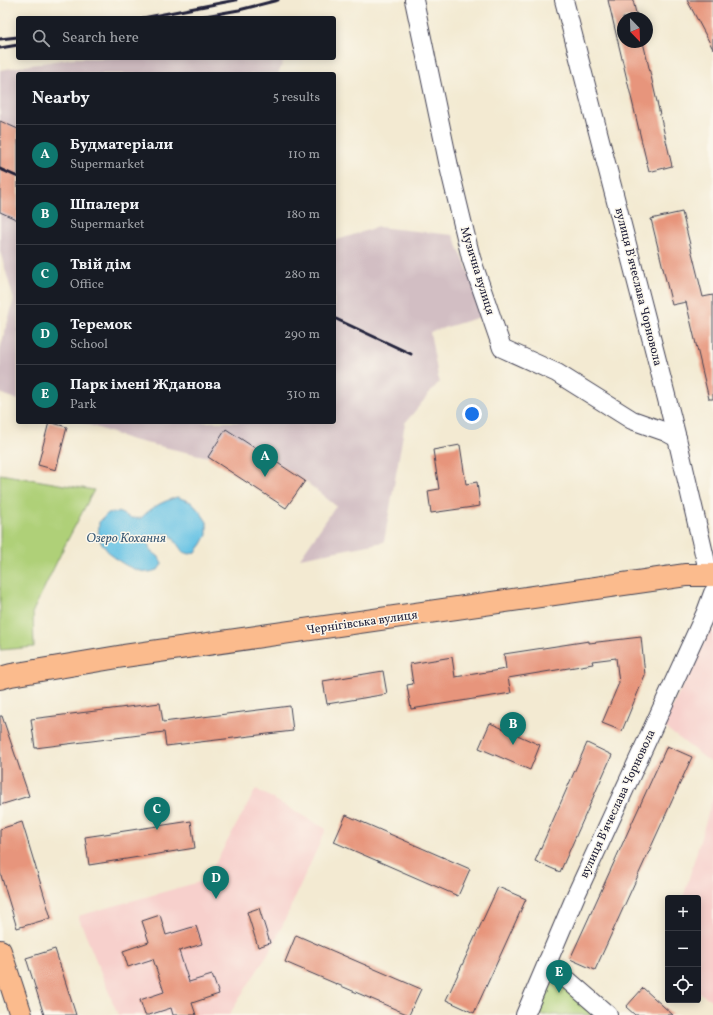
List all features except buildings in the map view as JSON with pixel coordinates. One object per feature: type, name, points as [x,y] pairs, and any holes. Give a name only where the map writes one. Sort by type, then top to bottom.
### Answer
[{"type":"main road","name":"Чернігівська вулиця","points":[[4,676],[124,656],[306,631],[686,575],[712,581]]},
{"type":"main road","points":[[0,951],[21,1015]]},
{"type":"main road","points":[[0,999],[6,1015]]},
{"type":"street","name":"Музична вулиця","points":[[414,0],[450,171],[471,258],[502,348],[557,373],[632,420],[666,432],[677,438]]},
{"type":"street","name":"вулиця В'ячеслава Чорновола","points":[[525,1015],[580,888],[706,612],[712,581],[677,438],[564,0]]},
{"type":"street","points":[[548,962],[608,1015]]},
{"type":"shaded area","points":[[61,60],[284,60],[279,72],[16,72],[16,399],[0,393],[0,349],[14,300],[0,251],[0,70]]},
{"type":"shaded area","points":[[378,227],[453,235],[487,315],[430,332],[439,382],[405,423],[384,542],[300,558],[336,506],[305,481],[226,429],[208,457],[132,440],[87,424],[336,424],[336,240]]},
{"type":"shaded area","points":[[713,625],[713,764],[663,726]]},
{"type":"shaded area","points":[[256,789],[326,829],[274,944],[229,1015],[118,1015],[78,916],[199,882],[210,873]]},
{"type":"shaded area","points":[[713,797],[713,1001],[701,994],[701,895],[684,895]]},
{"type":"green space","points":[[0,474],[94,490],[33,611],[34,647],[0,650]]},
{"type":"green space","points":[[547,962],[608,1015],[524,1015]]},
{"type":"water","name":"Озеро Кохання","points":[[177,497],[191,502],[207,522],[207,535],[196,552],[190,554],[183,552],[170,534],[158,534],[148,543],[150,550],[159,557],[162,564],[158,570],[149,572],[127,566],[113,556],[102,544],[99,537],[99,522],[107,514],[118,512],[131,518],[141,518],[158,505]]},
{"type":"railway","points":[[153,16],[236,0]]},
{"type":"railway","points":[[205,16],[239,10],[278,0]]},
{"type":"railway","points":[[0,39],[16,37]]},
{"type":"railway","points":[[0,48],[16,45]]},
{"type":"railway","points":[[0,169],[16,176]]},
{"type":"railway","points":[[336,319],[411,354]]},
{"type":"place","name":"Будматеріали","points":[[265,477]]},
{"type":"place","name":"Шпалери","points":[[513,745]]},
{"type":"place","name":"Твій дім","points":[[157,830]]},
{"type":"place","name":"Теремок","points":[[216,899]]},
{"type":"place","name":"Парк імені Жданова","points":[[559,993]]}]
